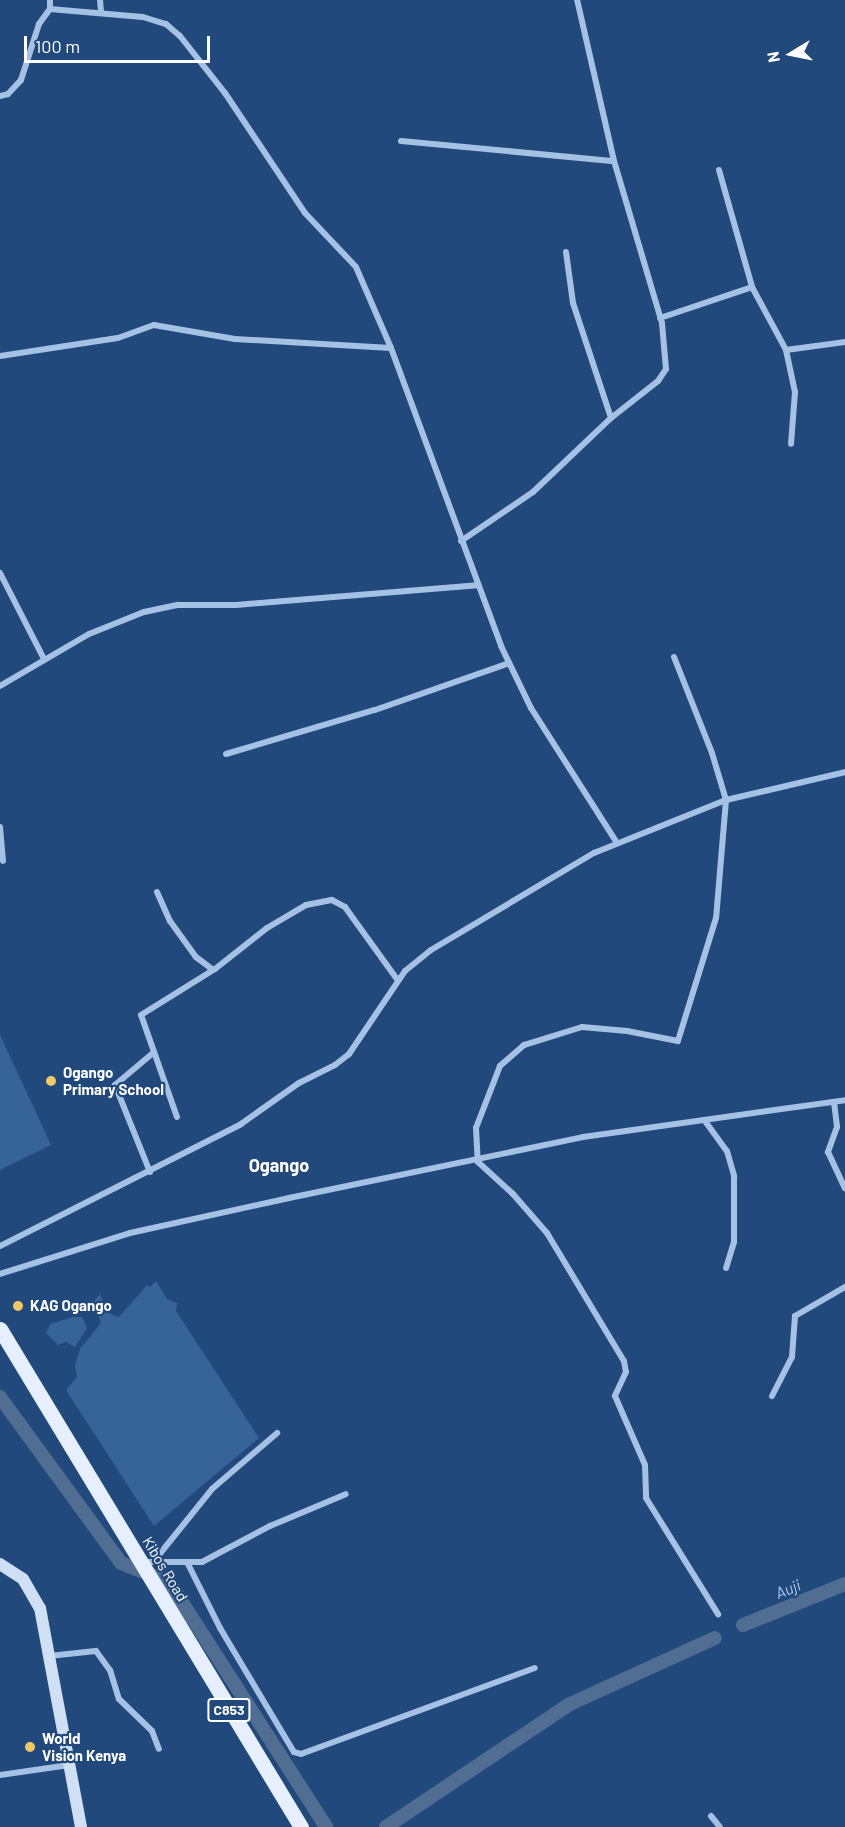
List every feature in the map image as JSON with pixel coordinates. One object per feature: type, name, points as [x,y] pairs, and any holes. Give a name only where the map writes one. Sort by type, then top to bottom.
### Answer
[{"type":"main road","name":"Kibos Road","points":[[0,1329],[145,1562],[159,1593],[301,1827]]},
{"type":"street","points":[[0,96],[15,88],[21,80],[39,24],[50,9],[50,0]]},
{"type":"street","points":[[100,0],[101,11]]},
{"type":"street","points":[[461,541],[533,492],[611,418],[664,376],[667,356],[660,318],[614,161],[577,0]]},
{"type":"street","points":[[50,9],[101,11],[166,24],[180,36],[225,93],[305,213],[356,267],[391,348],[477,585],[509,663],[567,768],[618,843]]},
{"type":"street","points":[[401,141],[614,161]]},
{"type":"street","points":[[719,170],[752,287],[786,350],[795,392],[791,444]]},
{"type":"street","points":[[566,252],[573,303],[611,418]]},
{"type":"street","points":[[660,318],[752,287]]},
{"type":"street","points":[[0,356],[118,338],[154,325],[235,339],[391,348]]},
{"type":"street","points":[[786,350],[845,342]]},
{"type":"street","points":[[0,573],[44,659]]},
{"type":"street","points":[[0,686],[89,634],[144,612],[178,605],[236,605],[477,585]]},
{"type":"street","points":[[674,657],[712,753],[726,800],[716,918],[678,1041],[627,1030],[582,1027],[524,1045],[500,1066],[476,1128],[478,1162],[547,1233],[624,1360],[626,1372],[615,1396],[645,1465],[646,1498],[718,1614]]},
{"type":"street","points":[[226,754],[375,710],[509,663]]},
{"type":"street","points":[[0,1246],[241,1124],[299,1083],[335,1065],[348,1054],[397,980],[431,950],[618,843],[726,800],[845,772]]},
{"type":"street","points":[[0,827],[3,861]]},
{"type":"street","points":[[157,892],[170,921],[196,957],[213,970]]},
{"type":"street","points":[[177,1117],[160,1063],[153,1053],[141,1015],[213,970],[296,911],[319,900],[332,900],[345,907],[397,980]]},
{"type":"street","points":[[150,1172],[115,1085],[153,1053]]},
{"type":"street","points":[[0,1274],[130,1233],[478,1162],[583,1137],[705,1122],[845,1100]]},
{"type":"street","points":[[834,1102],[837,1127],[828,1152],[845,1188]]},
{"type":"street","points":[[705,1122],[727,1151],[735,1176],[734,1242],[726,1268]]},
{"type":"street","points":[[772,1396],[792,1357],[795,1316],[845,1287]]},
{"type":"street","points":[[145,1562],[212,1489],[277,1433]]},
{"type":"street","points":[[145,1562],[188,1564],[202,1562],[270,1526],[346,1494]]},
{"type":"street","points":[[0,1564],[23,1579],[40,1608],[81,1827]]},
{"type":"street","points":[[188,1564],[220,1628],[294,1752],[301,1754],[535,1668]]},
{"type":"street","points":[[49,1656],[96,1651],[110,1670],[119,1699],[152,1731],[159,1749]]},
{"type":"street","points":[[0,1775],[69,1764]]},
{"type":"street","points":[[711,1816],[720,1827]]},
{"type":"shaded area","points":[[0,1035],[51,1145],[0,1170]]},
{"type":"shaded area","points":[[156,1281],[167,1299],[177,1303],[176,1311],[259,1438],[154,1526],[66,1390],[77,1377],[75,1365],[80,1349],[101,1323],[96,1309],[90,1306],[100,1294],[108,1313],[119,1317],[147,1285],[150,1287]]},
{"type":"shaded area","points":[[73,1317],[82,1317],[87,1328],[75,1347],[66,1342],[58,1345],[46,1333],[50,1324]]},
{"type":"waterway","points":[[0,1397],[121,1563],[169,1582],[326,1827]]},
{"type":"waterway","name":"Auji","points":[[743,1625],[845,1584]]},
{"type":"waterway","points":[[386,1827],[570,1704],[715,1638]]},
{"type":"place","name":"Ogango Primary School","points":[[51,1081]]},
{"type":"place","name":"KAG Ogango","points":[[18,1306]]},
{"type":"place","name":"World Vision Kenya","points":[[30,1747]]},
{"type":"district","name":"Ogango","points":[[279,1165]]}]
